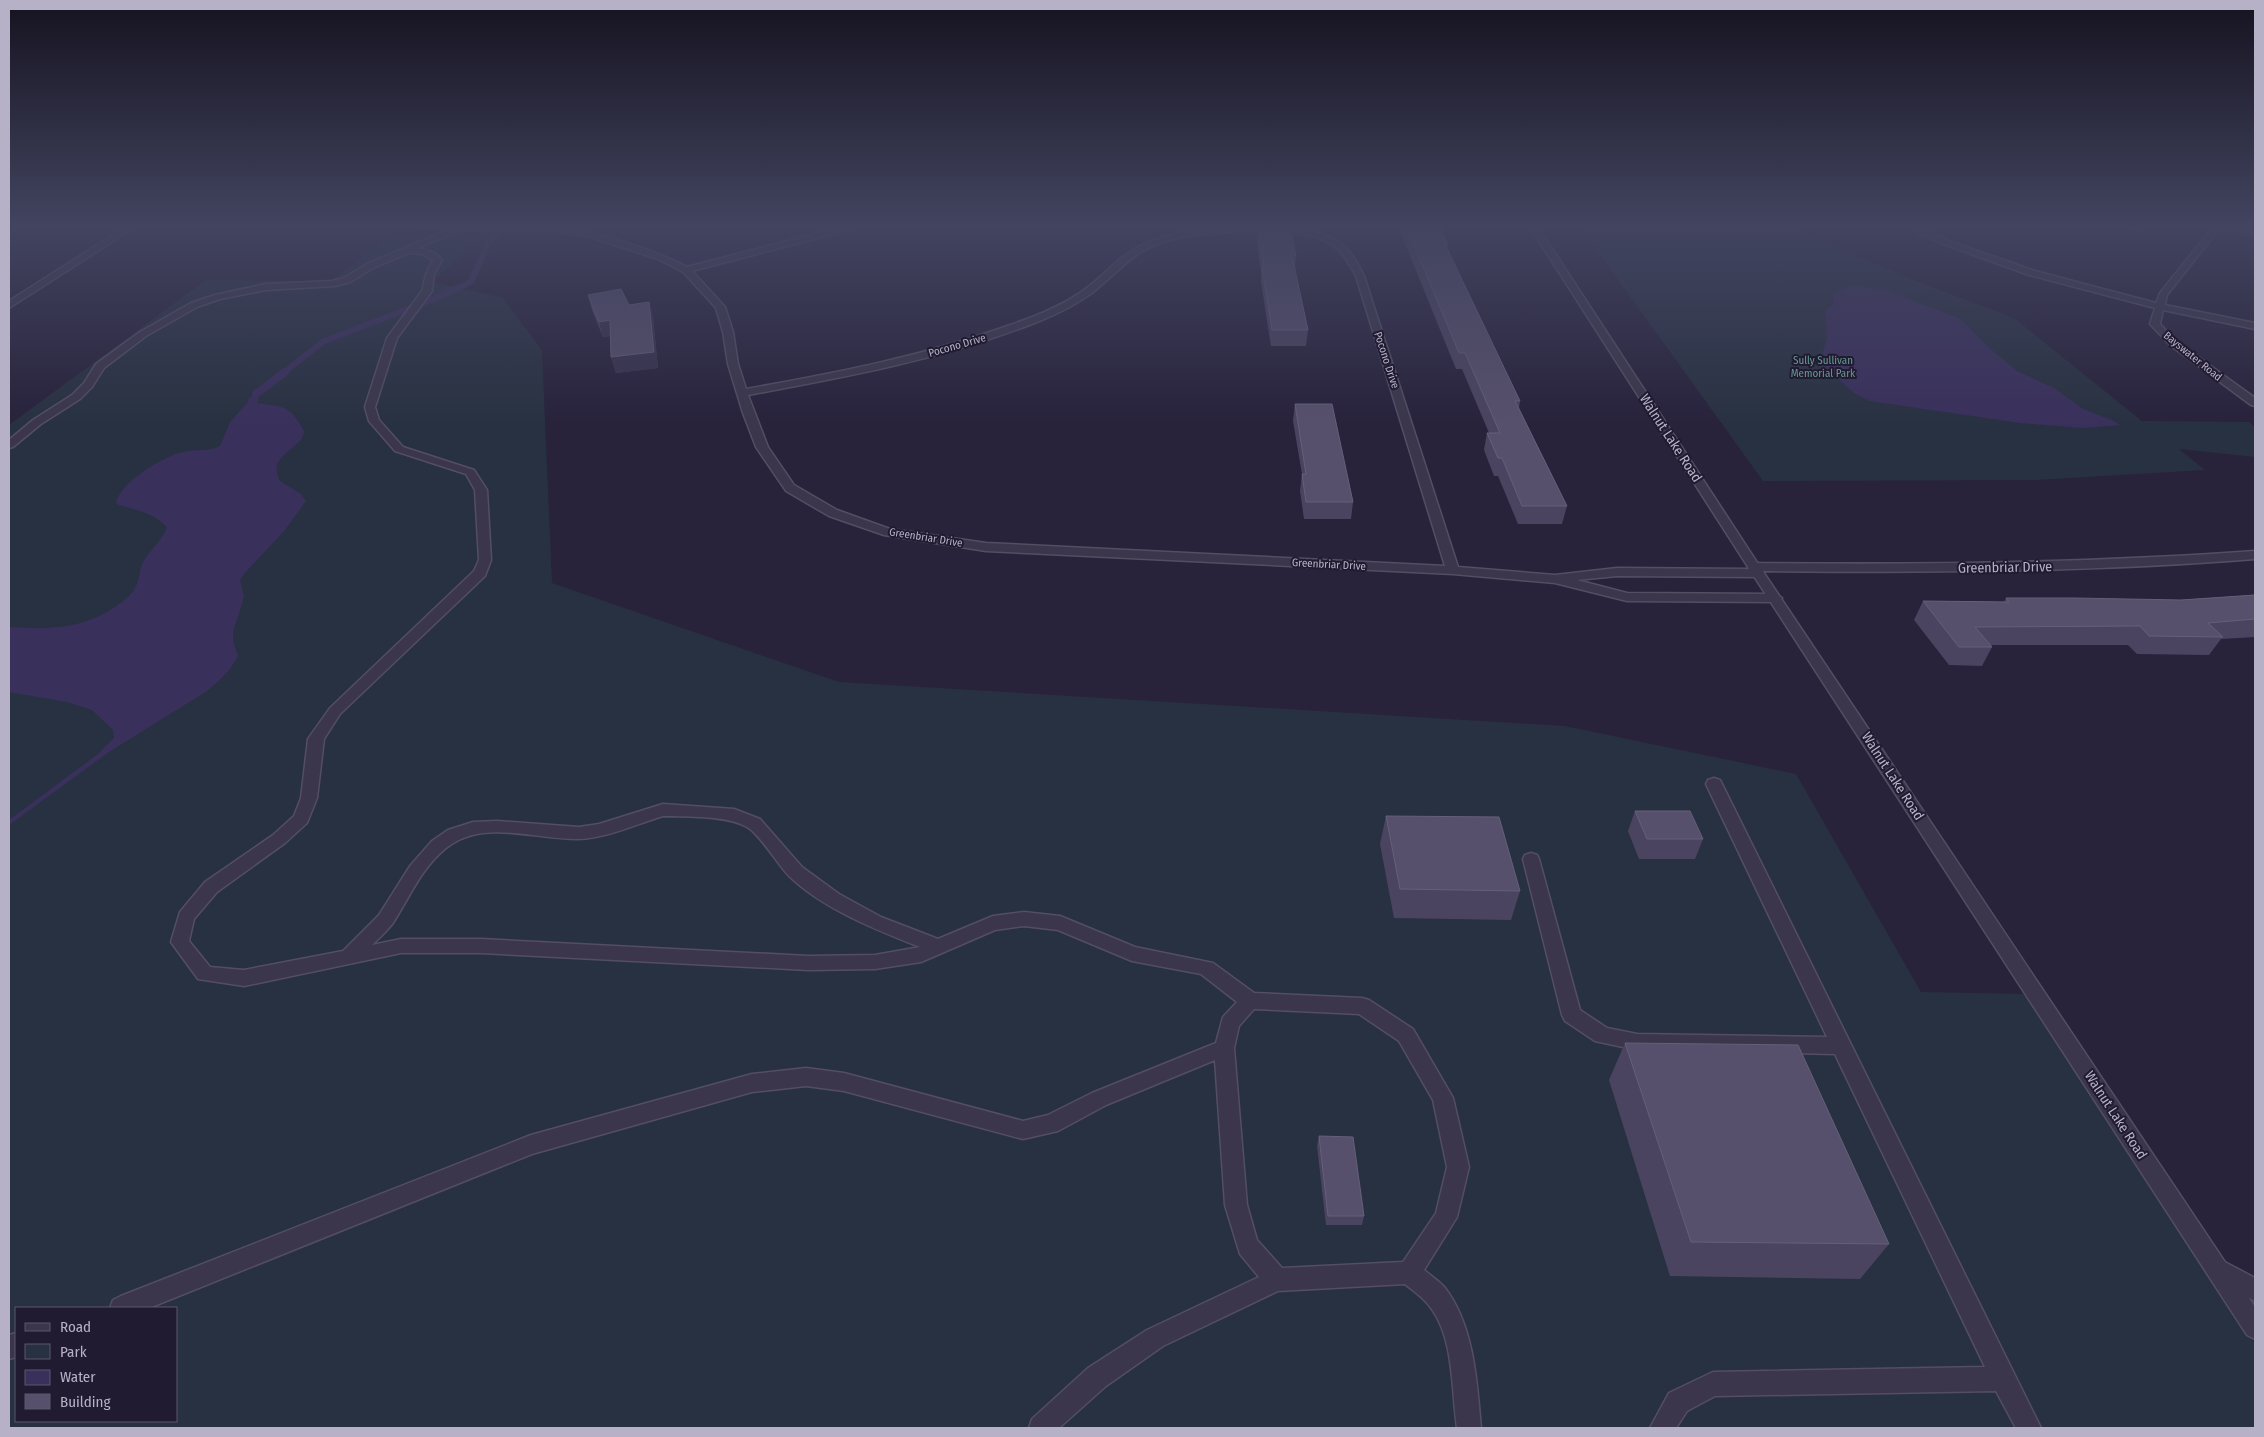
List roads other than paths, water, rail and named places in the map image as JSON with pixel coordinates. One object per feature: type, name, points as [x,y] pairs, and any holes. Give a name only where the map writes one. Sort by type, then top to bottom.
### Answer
[{"type":"street","points":[[9,305],[31,291]]},
{"type":"street","points":[[9,446],[37,422],[76,397],[88,385],[100,366],[143,334],[194,305],[218,297],[247,291]]},
{"type":"street","points":[[426,291],[392,338],[370,407],[374,421],[399,449],[470,472],[481,490],[485,560],[480,573],[335,711],[316,739],[309,798],[301,819],[279,839],[211,887],[186,917],[180,942],[204,974],[244,978],[400,946],[472,946],[808,963],[875,962],[921,955],[993,923],[1024,919],[1060,923],[1132,954],[1206,968],[1250,1001],[1362,1006],[1406,1035],[1443,1098],[1458,1167],[1446,1217],[1409,1273]]},
{"type":"street","name":"Greenbriar Drive","points":[[705,291],[720,307],[742,394],[762,447],[790,488],[833,513],[888,532],[986,547],[1453,570],[1555,579],[1627,597],[1775,598]]},
{"type":"street","name":"Pocono Drive","points":[[742,394],[910,358],[981,339],[1041,317],[1088,291]]},
{"type":"street","name":"Pocono Drive","points":[[1365,291],[1453,570]]},
{"type":"street","name":"Walnut Lake Road","points":[[1575,291],[1756,570],[2255,1327]]},
{"type":"street","points":[[2092,291],[2160,308],[2255,326]]},
{"type":"street","name":"Bayswater Road","points":[[2166,291],[2155,324],[2173,343],[2255,403]]},
{"type":"street","name":"Greenbriar Drive","points":[[1555,579],[1617,572],[2035,567],[2134,564],[2255,555]]},
{"type":"street","points":[[1714,784],[2003,1380],[2029,1428]]},
{"type":"street","points":[[347,958],[385,920],[416,871],[438,845],[454,834],[473,828],[497,827],[579,834],[600,830],[663,810],[734,815],[754,823],[796,872],[833,899],[875,922],[938,946]]},
{"type":"street","points":[[1532,859],[1572,1015],[1602,1035],[1638,1042],[1841,1046]]},
{"type":"street","points":[[1250,1001],[1230,1023],[1224,1048],[1236,1205],[1248,1246],[1277,1280]]},
{"type":"street","points":[[124,1307],[531,1145],[752,1083],[806,1077],[844,1082],[1023,1130],[1051,1124],[1099,1099],[1224,1048]]},
{"type":"street","points":[[2218,1269],[2255,1290]]},
{"type":"street","points":[[1041,1428],[1097,1377],[1155,1338],[1277,1280],[1409,1273],[1435,1294],[1450,1319],[1458,1350],[1469,1428]]},
{"type":"street","points":[[1662,1428],[1678,1402],[1713,1384],[2003,1380]]},
{"type":"water","points":[[1838,291],[1885,291],[1961,319],[1986,345],[2017,371],[2054,388],[2083,409],[2120,425],[2082,428],[2020,423],[1870,401],[1855,394],[1820,362],[1827,338],[1825,311],[1834,304],[1832,293]]},
{"type":"water","points":[[256,394],[259,397],[257,403],[285,409],[294,416],[304,431],[298,443],[277,464],[277,472],[280,481],[301,494],[306,501],[285,530],[240,580],[244,597],[233,632],[233,641],[238,656],[232,666],[207,691],[109,752],[9,825],[9,820],[98,754],[114,738],[113,730],[92,710],[67,702],[9,692],[9,627],[53,628],[80,623],[94,619],[107,612],[128,597],[137,585],[143,562],[162,537],[167,527],[151,515],[116,503],[119,495],[134,479],[164,459],[182,452],[211,449],[220,446],[230,422],[248,402],[248,399]]},
{"type":"waterway","points":[[283,373],[324,341],[451,291]]},
{"type":"waterway","points":[[256,394],[285,372]]},
{"type":"park label","name":"Sully Sullivan Memorial Park","points":[[1823,366]]}]
